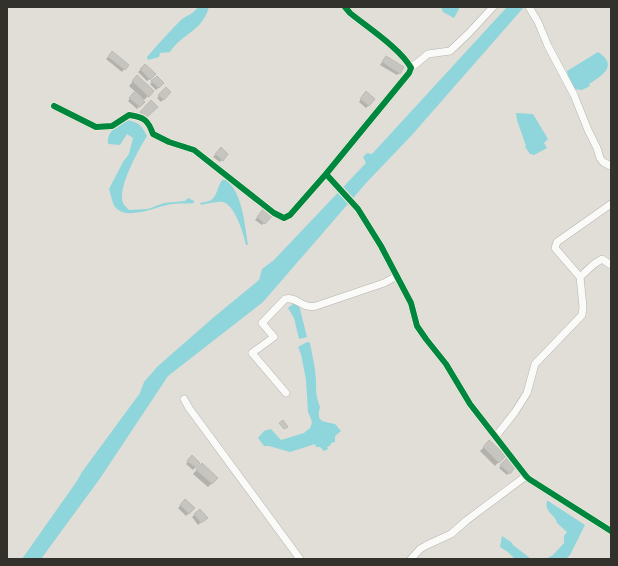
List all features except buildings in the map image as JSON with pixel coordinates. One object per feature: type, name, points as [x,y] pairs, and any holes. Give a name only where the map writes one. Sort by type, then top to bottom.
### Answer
[{"type":"street","points":[[345,7],[350,13],[389,44],[408,62],[411,68]]},
{"type":"street","points":[[54,106],[96,126],[112,126],[129,114],[144,119],[150,124],[153,134],[169,142],[194,150],[274,213],[284,218],[290,215],[326,174],[409,73],[411,68],[428,54],[450,51],[493,7]]},
{"type":"street","points":[[529,8],[538,22],[548,46],[574,95],[600,158],[603,162],[611,166]]},
{"type":"street","points":[[326,174],[358,209],[382,246],[411,303],[417,326],[446,364],[470,404],[526,476],[611,531]]},
{"type":"street","points":[[496,436],[516,412],[526,393],[535,364],[582,315],[583,307],[580,277],[555,248],[557,242],[611,204]]},
{"type":"street","points":[[580,277],[602,259],[611,265]]},
{"type":"street","points":[[286,393],[252,353],[274,337],[262,323],[285,299],[293,299],[310,307],[316,306],[384,283],[397,276]]},
{"type":"street","points":[[184,399],[189,408],[300,559]]},
{"type":"street","points":[[411,559],[426,545],[451,534],[467,520],[526,476]]},
{"type":"water","points":[[198,7],[209,7],[202,22],[170,52],[160,53],[159,57],[148,60],[147,57],[181,20]]},
{"type":"water","points":[[441,7],[460,7],[454,18],[443,12]]},
{"type":"water","points":[[507,7],[524,7],[411,136],[367,182],[263,302],[168,376],[101,477],[41,559],[22,559],[82,472],[140,393],[144,382],[158,366],[259,280],[262,269],[274,260],[366,163],[363,157],[367,153],[372,154]]},
{"type":"water","points":[[598,52],[607,61],[607,70],[600,77],[589,84],[590,86],[582,90],[574,89],[567,71]]},
{"type":"water","points":[[516,113],[533,114],[548,139],[544,143],[547,148],[534,155],[530,154],[525,147],[526,146]]},
{"type":"water","points":[[127,120],[140,125],[147,136],[134,159],[123,188],[122,196],[125,206],[129,210],[148,209],[164,203],[185,201],[188,198],[194,201],[194,203],[166,205],[136,213],[122,212],[115,207],[109,189],[123,162],[129,154],[133,138],[127,134],[120,145],[108,144],[108,139],[113,129]]},
{"type":"water","points":[[222,180],[226,180],[236,192],[242,210],[248,245],[246,245],[235,214],[227,204],[221,202],[201,205],[200,203],[206,202],[215,196]]},
{"type":"water","points":[[293,304],[298,305],[300,309],[307,337],[299,339],[294,318],[288,308]]},
{"type":"water","points":[[307,342],[310,343],[315,367],[316,394],[320,407],[319,416],[323,421],[335,424],[341,431],[335,436],[335,442],[331,443],[331,445],[327,447],[328,449],[324,451],[320,447],[316,447],[315,444],[290,452],[264,446],[258,438],[264,431],[271,429],[281,440],[304,433],[310,428],[312,423],[308,412],[306,380],[301,354],[298,347]]},
{"type":"water","points":[[547,501],[585,525],[570,555],[566,559],[546,559],[553,555],[564,543],[564,536],[567,532],[557,523],[548,510],[546,505]]},
{"type":"water","points":[[502,536],[531,559],[515,559],[500,547]]},
{"type":"cycle path","points":[[345,7],[350,13],[400,53],[411,68],[409,73],[326,174],[358,209],[381,246],[411,303],[417,326],[446,364],[470,404],[526,476],[611,531]]},
{"type":"cycle path","points":[[54,106],[96,127],[112,126],[129,115],[142,118],[147,122],[153,134],[169,142],[194,150],[274,213],[284,218],[290,215],[326,174]]}]
